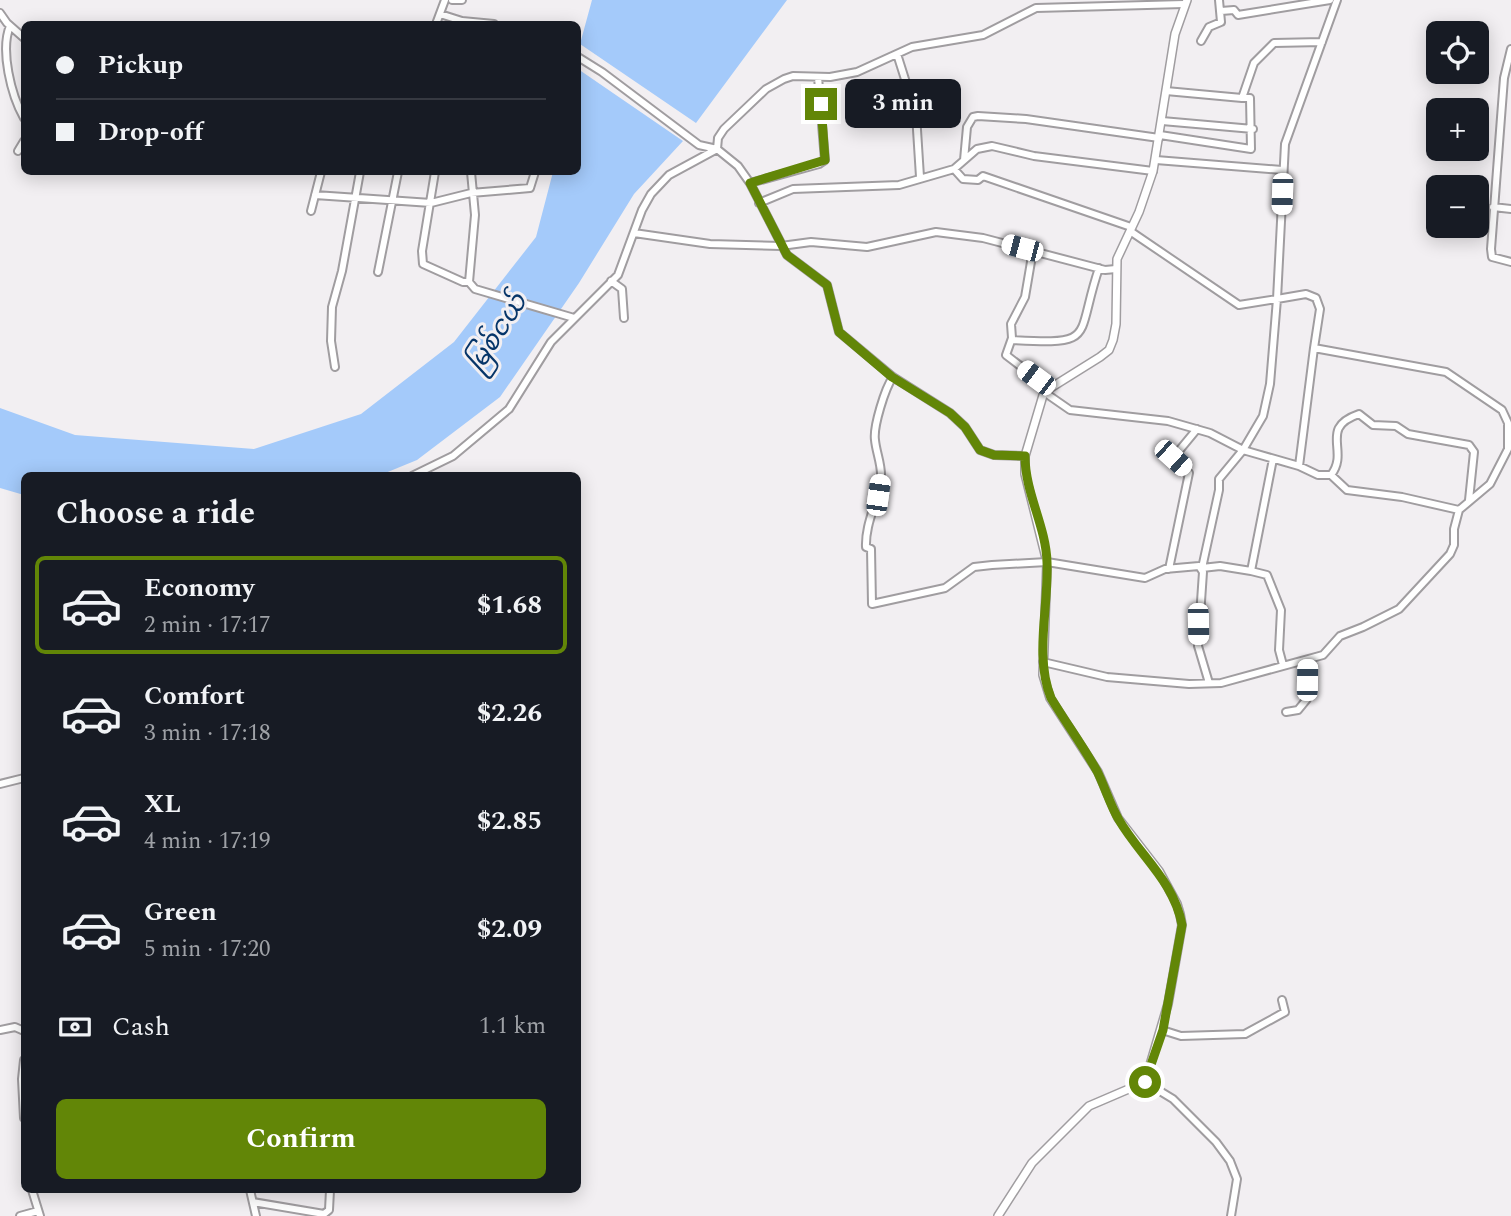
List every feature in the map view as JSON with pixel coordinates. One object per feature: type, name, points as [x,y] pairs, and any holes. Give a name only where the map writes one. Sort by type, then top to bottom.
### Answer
[{"type":"street","points":[[437,21],[445,0]]},
{"type":"street","points":[[452,0],[462,0]]},
{"type":"street","points":[[717,149],[718,138],[724,129],[766,89],[793,76],[818,77],[857,72],[924,44],[983,35],[1035,8],[1042,0]]},
{"type":"street","points":[[1201,41],[1209,27],[1220,22],[1222,11],[1219,0]]},
{"type":"street","points":[[1222,11],[1234,10],[1238,15],[1330,0]]},
{"type":"street","points":[[1209,683],[1198,646],[1202,568],[1219,479],[1243,450],[1263,416],[1270,384],[1277,299],[1282,170],[1287,138],[1337,0]]},
{"type":"street","points":[[998,1216],[1032,1163],[1088,1106],[1145,1082],[1163,1030],[1182,925],[1177,904],[1158,871],[1118,818],[1097,772],[1051,698],[1043,675],[1047,562],[1025,474],[1025,456],[1044,392],[1108,350],[1116,324],[1117,259],[1131,230],[1156,160],[1175,34],[1186,2],[1035,8]]},
{"type":"street","points":[[0,13],[21,35]]},
{"type":"street","points":[[440,14],[456,21]]},
{"type":"street","points":[[10,26],[4,32],[0,51],[8,91],[21,113]]},
{"type":"street","points":[[1242,98],[1254,63],[1274,43],[1322,42]]},
{"type":"street","points":[[1511,49],[1504,78],[1491,255],[1511,262]]},
{"type":"street","points":[[897,54],[917,121],[920,177]]},
{"type":"street","points":[[581,59],[634,95],[699,145],[717,149],[727,156],[750,183],[787,255],[827,285],[839,332],[892,377],[950,413],[965,427],[980,450],[994,455],[1025,456]]},
{"type":"street","points":[[750,183],[825,160],[818,77]]},
{"type":"street","points":[[964,160],[967,127],[973,117],[978,116],[1027,119],[1251,149],[1253,130],[1250,98],[1166,91]]},
{"type":"street","points":[[1162,121],[1253,130]]},
{"type":"street","points":[[18,151],[21,146]]},
{"type":"street","points":[[759,203],[793,189],[899,185],[954,169],[977,149],[1001,146],[1034,156],[1153,171]]},
{"type":"street","points":[[420,472],[453,456],[509,409],[551,342],[611,281],[624,264],[642,210],[658,186],[669,175],[717,149]]},
{"type":"street","points":[[1156,160],[1282,170]]},
{"type":"street","points":[[954,169],[963,179],[978,180],[984,176],[1131,230],[1239,305],[1306,294],[1317,298],[1320,309],[1299,466]]},
{"type":"street","points":[[311,211],[320,175]]},
{"type":"street","points":[[335,367],[331,341],[332,307],[342,271],[359,175]]},
{"type":"street","points":[[378,272],[398,175]]},
{"type":"street","points":[[435,175],[422,251],[424,264],[463,282],[469,282]]},
{"type":"street","points":[[471,175],[475,215],[469,282],[475,289],[574,318]]},
{"type":"street","points":[[315,195],[432,203],[471,193],[530,188],[535,175]]},
{"type":"street","points":[[1493,207],[1511,209]]},
{"type":"street","points":[[634,233],[710,244],[781,246],[811,242],[867,247],[936,232],[983,238],[1110,271],[1116,269]]},
{"type":"street","points":[[1033,250],[1025,297],[1011,324],[1012,340],[1006,355],[1036,378],[1044,392],[1077,412],[1157,419],[1210,433],[1243,450],[1299,466],[1318,475],[1331,475],[1347,490],[1402,497],[1459,510]]},
{"type":"street","points":[[1012,340],[1066,342],[1080,334],[1099,268]]},
{"type":"street","points":[[611,281],[622,289],[624,318]]},
{"type":"street","points":[[1043,662],[1107,677],[1221,683],[1307,661],[1323,655],[1340,636],[1390,614],[1412,596],[1450,554],[1459,510],[1490,484],[1502,464],[1510,438],[1503,410],[1446,372],[1314,348]]},
{"type":"street","points":[[892,377],[876,421],[874,437],[881,474],[878,495],[865,533],[866,547],[871,549],[872,604],[944,588],[974,567],[1047,562],[1145,578],[1168,569],[1220,566],[1268,575],[1281,610],[1279,650],[1283,665]]},
{"type":"street","points":[[1331,475],[1338,467],[1339,458],[1334,438],[1337,430],[1359,414],[1373,425],[1396,426],[1408,434],[1469,444],[1474,452],[1469,500]]},
{"type":"street","points":[[1168,569],[1189,473],[1173,458],[1197,429]]},
{"type":"street","points":[[1251,571],[1273,459]]},
{"type":"street","points":[[1286,712],[1298,710],[1307,699],[1307,661]]},
{"type":"street","points":[[0,784],[21,779]]},
{"type":"street","points":[[1163,1030],[1181,1035],[1245,1034],[1285,1012],[1282,1000]]},
{"type":"street","points":[[0,1030],[15,1027],[21,1030]]},
{"type":"street","points":[[1145,1082],[1173,1098],[1216,1142],[1230,1161],[1237,1179],[1231,1216]]},
{"type":"street","points":[[20,1216],[39,1213],[33,1193]]},
{"type":"street","points":[[251,1193],[256,1216]]},
{"type":"street","points":[[253,1202],[324,1214],[329,1210],[330,1193]]},
{"type":"water","points":[[592,0],[787,0],[696,123],[581,45]]},
{"type":"water","name":"မြစ်ငယ်","points":[[581,71],[683,141],[634,194],[579,283],[500,397],[417,460],[388,472],[21,472],[21,494],[0,488],[0,408],[75,435],[254,449],[361,414],[454,342],[536,237],[552,175],[581,175]]},
{"type":"route","points":[[821,104],[825,160],[750,183],[787,255],[820,277],[827,285],[839,332],[892,377],[950,413],[965,427],[980,450],[994,455],[1025,456],[1025,474],[1047,562],[1043,662],[1046,685],[1066,724],[1097,772],[1118,818],[1158,871],[1180,914],[1182,925],[1163,1030],[1145,1082]]}]
